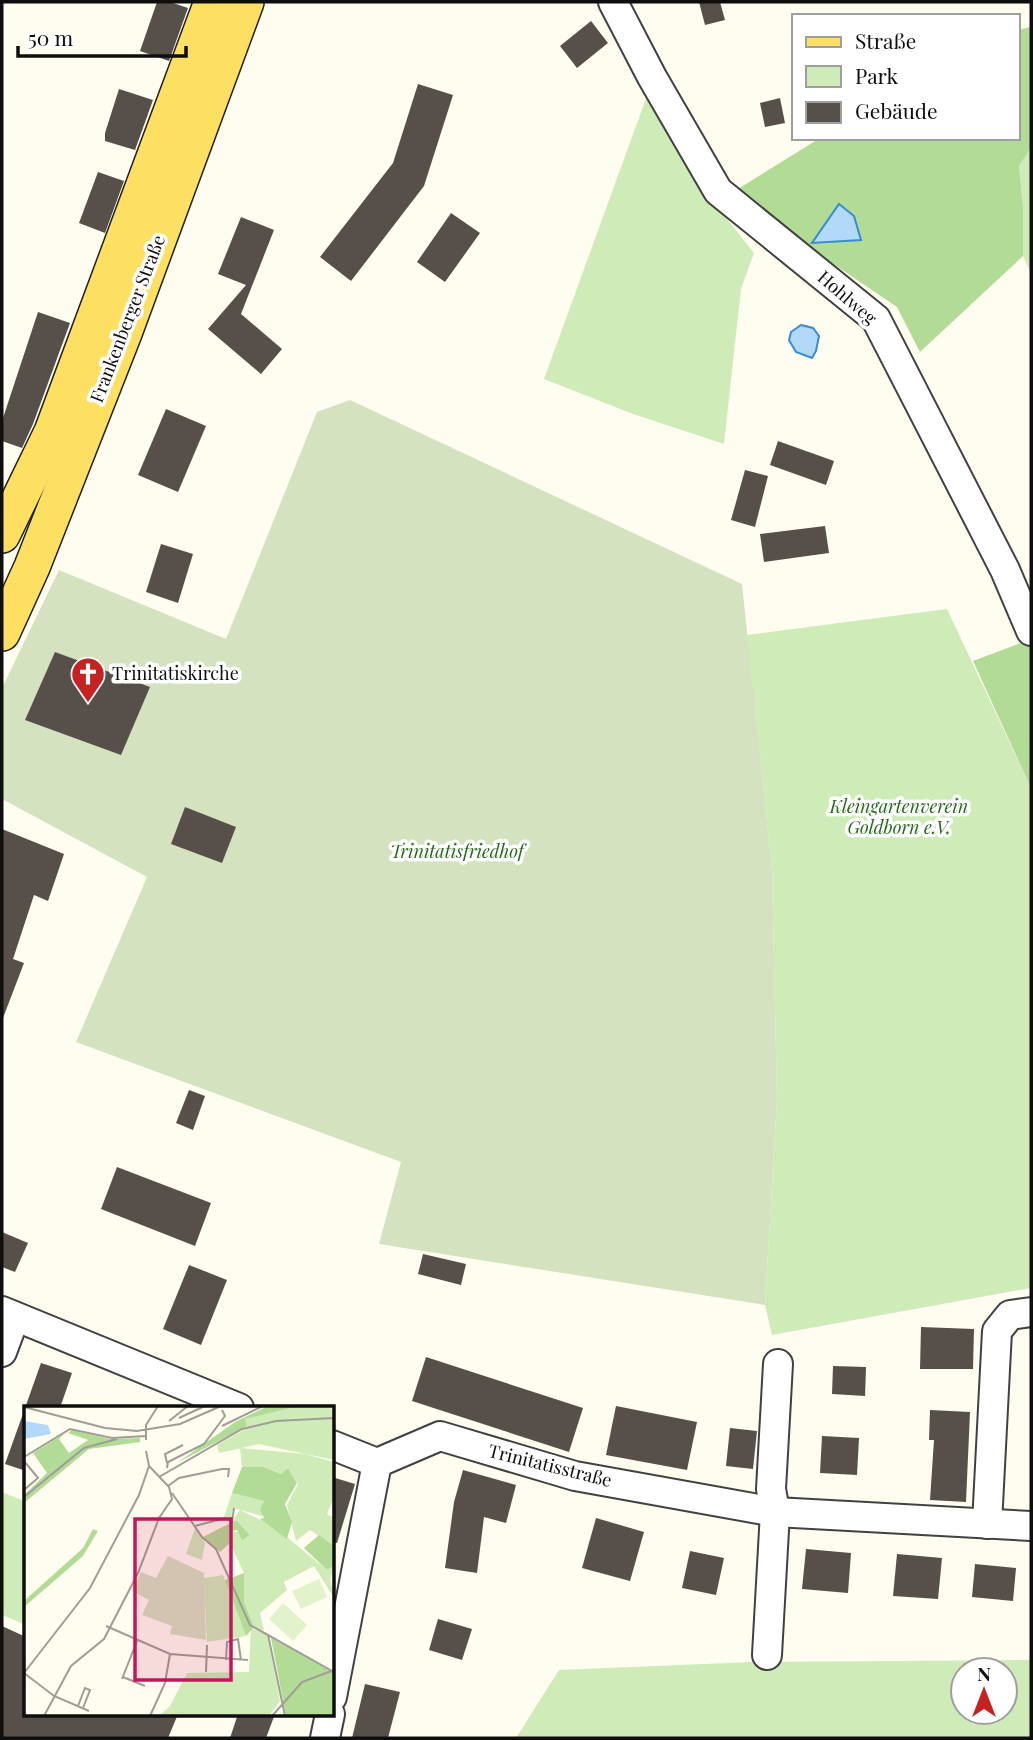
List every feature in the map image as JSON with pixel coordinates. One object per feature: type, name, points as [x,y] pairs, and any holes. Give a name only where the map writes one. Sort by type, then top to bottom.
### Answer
[{"type":"main road","name":"Frankenberger Straße","points":[[2,535],[52,432],[212,2]]},
{"type":"main road","name":"Frankenberger Straße","points":[[2,633],[32,567],[124,333],[246,2]]},
{"type":"street","name":"Hohlweg","points":[[613,2],[652,77],[718,191],[876,319],[1005,570],[1031,631]]},
{"type":"street","points":[[987,1524],[998,1331],[1010,1315],[1031,1312]]},
{"type":"street","points":[[2,1352],[8,1314],[234,1406]]},
{"type":"street","points":[[766,1655],[775,1512],[771,1489],[778,1364]]},
{"type":"street","name":"Trinitatisstraße","points":[[377,1463],[440,1436],[575,1476],[775,1512],[1031,1526]]},
{"type":"street","points":[[334,1446],[377,1463],[334,1687]]},
{"type":"street","points":[[325,1738],[330,1716]]},
{"type":"green space","points":[[1031,27],[1031,148],[1019,166],[1023,206],[1023,256],[920,352],[897,307],[730,194],[817,140],[1019,140],[1019,30]]},
{"type":"green space","points":[[648,93],[696,180],[754,253],[741,289],[724,444],[633,414],[544,379]]},
{"type":"green space","points":[[1031,148],[1031,273],[1023,256],[1023,206],[1019,166]]},
{"type":"green space","name":"Trinitatisfriedhof","points":[[350,400],[742,584],[772,869],[777,1099],[765,1305],[379,1244],[401,1162],[76,1042],[147,877],[2,799],[2,688],[59,570],[226,639],[317,412]]},
{"type":"green space","name":"Kleingartenverein Goldborn e.V.","points":[[947,609],[1031,788],[1031,1288],[772,1335],[765,1305],[777,1099],[772,869],[747,635]]},
{"type":"green space","points":[[1031,639],[1031,788],[973,661]]},
{"type":"green space","points":[[2,1492],[24,1501],[24,1624],[2,1615]]},
{"type":"green space","points":[[1019,1660],[1031,1660],[1031,1738],[516,1738],[559,1670],[752,1662],[949,1661],[949,1726],[1019,1726]]},
{"type":"water","points":[[839,204],[854,216],[861,240],[812,243]]},
{"type":"water","points":[[801,325],[813,328],[819,336],[812,358],[796,352],[789,340],[791,332]]},
{"type":"building","points":[[157,2],[170,2],[188,8],[169,61],[140,51]]},
{"type":"building","points":[[699,2],[720,2],[725,20],[705,25]]},
{"type":"building","points":[[591,21],[608,43],[577,68],[560,46]]},
{"type":"building","points":[[418,84],[453,95],[424,186],[351,281],[320,257],[393,163]]},
{"type":"building","points":[[119,89],[153,100],[135,150],[105,141]]},
{"type":"building","points":[[780,98],[785,123],[765,127],[760,103]]},
{"type":"building","points":[[98,172],[124,181],[105,233],[79,223]]},
{"type":"building","points":[[451,213],[480,233],[445,282],[417,262]]},
{"type":"building","points":[[241,217],[274,230],[241,314],[282,349],[261,374],[208,329],[246,285],[218,274]]},
{"type":"building","points":[[38,312],[70,323],[22,448],[2,441],[2,421]]},
{"type":"building","points":[[166,409],[206,426],[178,492],[138,475]]},
{"type":"building","points":[[778,441],[834,461],[826,485],[770,465]]},
{"type":"building","points":[[745,470],[768,476],[755,527],[731,520]]},
{"type":"building","points":[[825,526],[829,553],[764,562],[760,534]]},
{"type":"building","points":[[161,544],[193,554],[178,603],[146,592]]},
{"type":"building","name":"Trinitatiskirche","points":[[55,652],[150,687],[121,755],[25,720]]},
{"type":"building","points":[[185,807],[236,827],[222,863],[171,844]]},
{"type":"building","points":[[2,829],[64,854],[48,901],[34,895],[13,959],[24,963],[3,1018],[2,1018]]},
{"type":"building","points":[[189,1090],[205,1096],[193,1130],[176,1123]]},
{"type":"building","points":[[117,1167],[211,1203],[195,1246],[101,1209]]},
{"type":"building","points":[[2,1232],[28,1243],[15,1272],[2,1267]]},
{"type":"building","points":[[423,1254],[466,1264],[461,1285],[418,1274]]},
{"type":"building","points":[[189,1265],[227,1280],[201,1345],[163,1329]]},
{"type":"building","points":[[921,1327],[974,1329],[973,1369],[920,1369]]},
{"type":"building","points":[[426,1357],[583,1408],[569,1452],[412,1401]]},
{"type":"building","points":[[41,1363],[72,1373],[61,1406],[26,1406]]},
{"type":"building","points":[[833,1366],[866,1367],[865,1396],[832,1394]]},
{"type":"building","points":[[616,1406],[697,1422],[687,1470],[606,1455]]},
{"type":"building","points":[[930,1410],[970,1412],[966,1502],[930,1500],[934,1440],[929,1440]]},
{"type":"building","points":[[24,1411],[24,1470],[5,1464]]},
{"type":"building","points":[[730,1428],[757,1431],[753,1469],[726,1466]]},
{"type":"building","points":[[822,1436],[859,1438],[857,1475],[820,1473]]},
{"type":"building","points":[[463,1470],[516,1485],[506,1523],[484,1517],[477,1573],[445,1568],[454,1502]]},
{"type":"building","points":[[334,1478],[355,1484],[337,1543],[334,1542]]},
{"type":"building","points":[[596,1518],[644,1532],[630,1581],[582,1568]]},
{"type":"building","points":[[806,1549],[851,1553],[848,1593],[802,1589]]},
{"type":"building","points":[[690,1551],[724,1558],[716,1595],[682,1588]]},
{"type":"building","points":[[897,1554],[942,1558],[938,1599],[893,1596]]},
{"type":"building","points":[[975,1564],[1016,1568],[1013,1601],[972,1597]]},
{"type":"building","points":[[438,1619],[472,1629],[462,1660],[429,1650]]},
{"type":"building","points":[[2,1626],[24,1636],[24,1716],[177,1716],[168,1738],[2,1738]]},
{"type":"building","points":[[365,1684],[400,1692],[388,1738],[352,1738]]},
{"type":"building","points":[[237,1716],[274,1716],[266,1738],[230,1738]]},
{"type":"place","name":"Trinitatiskirche","points":[[88,704]]}]
